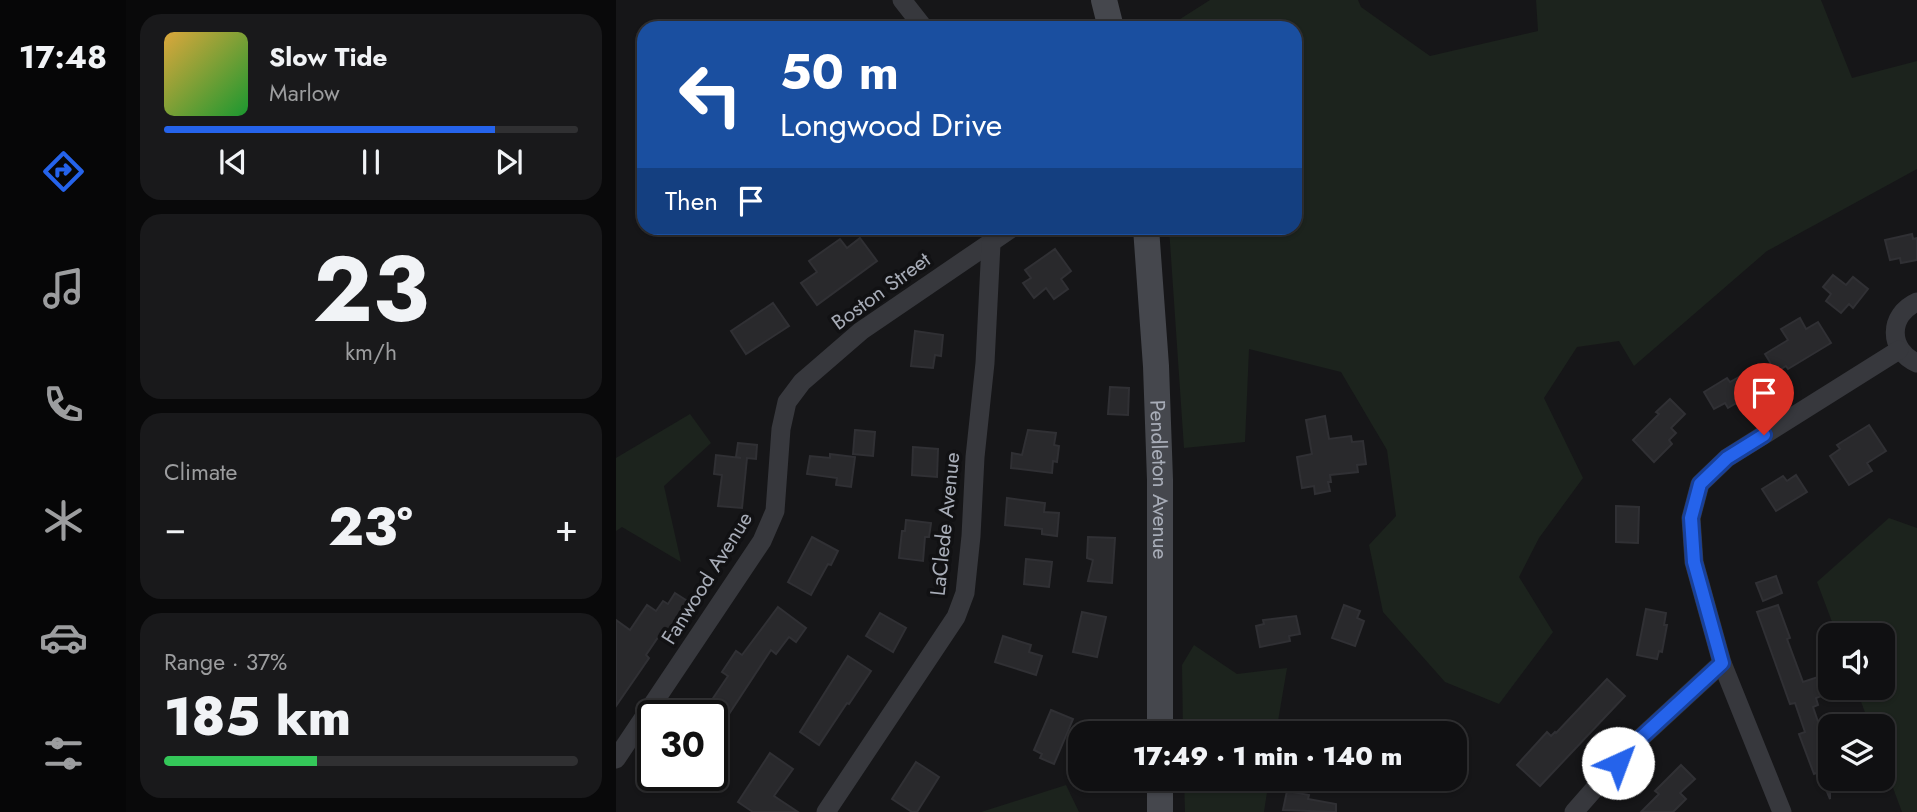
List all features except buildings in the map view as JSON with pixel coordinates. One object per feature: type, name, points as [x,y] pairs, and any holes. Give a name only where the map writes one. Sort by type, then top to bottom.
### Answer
[{"type":"street","points":[[902,0],[918,21]]},
{"type":"street","points":[[1104,0],[1109,21]]},
{"type":"street","name":"Boston Street","points":[[787,402],[802,382],[861,331],[937,277],[1003,235]]},
{"type":"street","name":"Pendleton Avenue","points":[[1147,235],[1152,287],[1160,480],[1160,721]]},
{"type":"street","name":"LaClede Avenue","points":[[826,812],[956,617],[965,593],[985,363],[991,244]]},
{"type":"street","points":[[1917,302],[1905,308],[1898,317],[1895,328],[1899,350],[1906,358],[1917,363]]},
{"type":"street","points":[[1782,812],[1722,663],[1694,562],[1691,518],[1700,484],[1727,458],[1899,350]]},
{"type":"street","name":"Fanwood Avenue","points":[[616,759],[762,541],[775,511],[781,429],[787,402]]},
{"type":"street","points":[[1574,812],[1632,746],[1722,663]]},
{"type":"street","points":[[1160,791],[1160,812]]},
{"type":"shaded area","points":[[1210,0],[1358,0],[1361,7],[1430,56],[1538,31],[1536,0],[1821,0],[1852,78],[1917,61],[1917,169],[1767,251],[1634,366],[1619,341],[1577,347],[1544,398],[1583,478],[1539,538],[1519,577],[1553,632],[1499,704],[1445,682],[1383,612],[1369,545],[1396,516],[1387,450],[1341,372],[1249,349],[1245,442],[1184,448],[1169,235],[1302,235],[1302,21],[1177,21]]},
{"type":"shaded area","points":[[690,414],[711,443],[664,486],[681,562],[622,527],[616,531],[616,458]]},
{"type":"shaded area","points":[[1889,518],[1917,528],[1917,812],[1902,812],[1894,791],[1895,714],[1866,714],[1860,700],[1895,700],[1895,623],[1832,623],[1817,582]]},
{"type":"shaded area","points":[[1194,645],[1237,674],[1287,668],[1278,721],[1183,721],[1182,665]]},
{"type":"shaded area","points":[[1066,785],[1079,812],[981,812]]},
{"type":"shaded area","points":[[1184,791],[1267,791],[1264,812],[1185,812]]},
{"type":"route","points":[[1618,763],[1632,746],[1722,663],[1694,562],[1691,518],[1700,484],[1727,458],[1764,435]]}]
